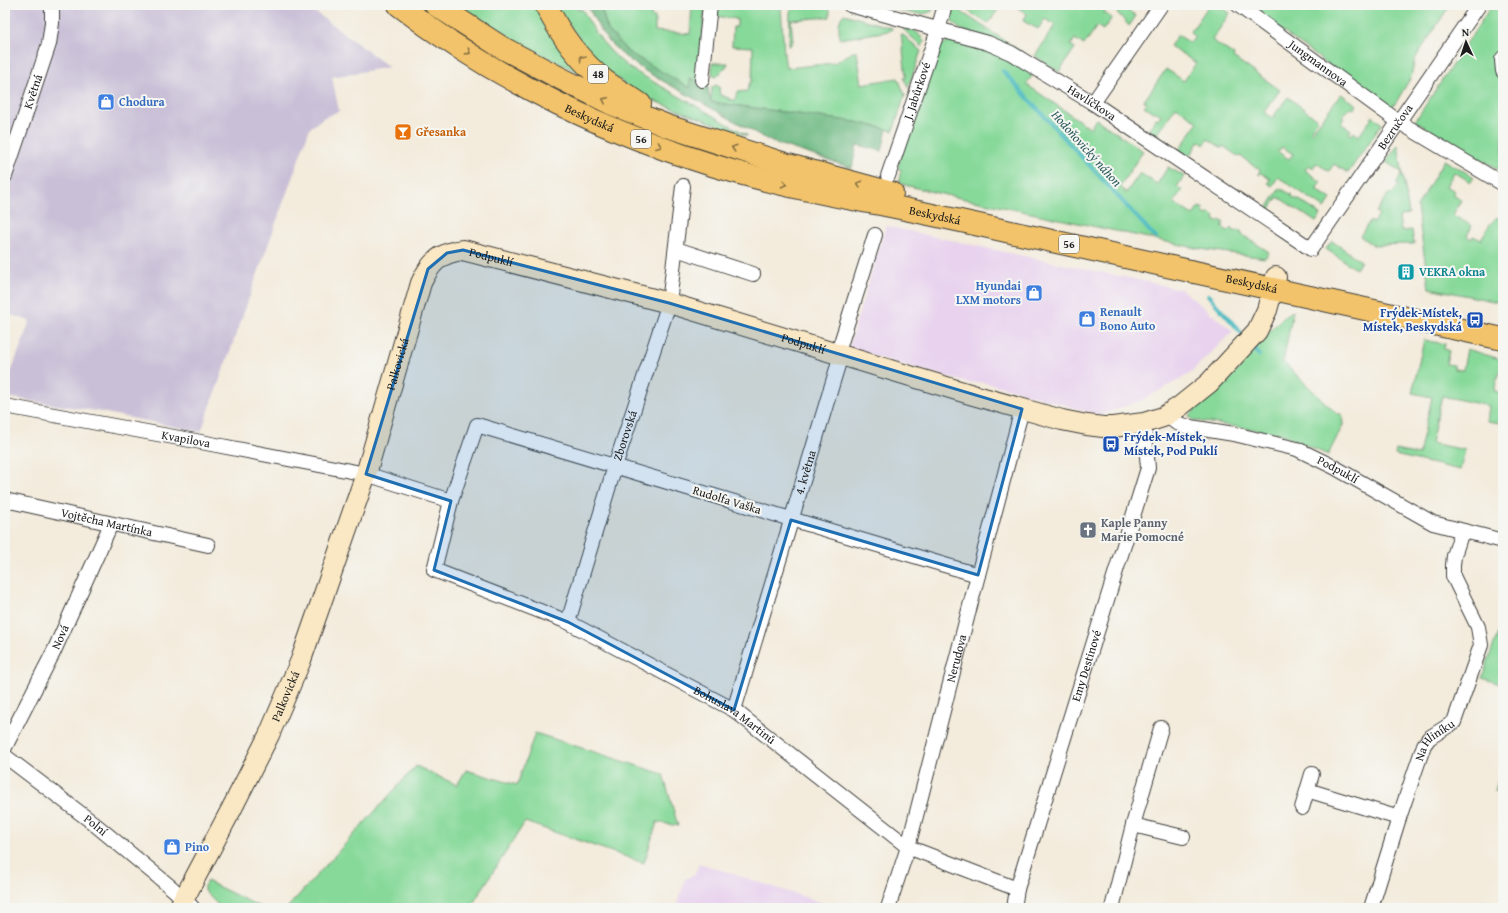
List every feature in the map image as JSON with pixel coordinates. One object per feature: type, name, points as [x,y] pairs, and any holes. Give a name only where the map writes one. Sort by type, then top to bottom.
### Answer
[{"type":"main road","points":[[381,5],[435,31]]},
{"type":"main road","name":"Beskydská","points":[[399,5],[435,31],[489,66],[546,97],[603,124],[662,148],[731,171],[778,183],[950,219],[1274,283],[1503,326]]},
{"type":"main road","name":"Beskydská","points":[[436,5],[501,47],[610,103],[667,126],[785,164],[896,194],[1274,283],[1503,339]]},
{"type":"main road","name":"48","points":[[546,5],[566,38],[589,66],[607,82],[638,103],[667,126]]},
{"type":"street","name":"Květná","points":[[5,176],[49,44],[52,23],[52,5]]},
{"type":"street","points":[[702,80],[710,5]]},
{"type":"street","name":"Havlíčkova","points":[[850,5],[938,30],[988,42],[1011,53],[1093,104],[1311,249]]},
{"type":"street","name":"J. Jabůrkové","points":[[888,176],[938,30],[945,5]]},
{"type":"street","points":[[1093,104],[1161,5]]},
{"type":"street","name":"Jungmannova","points":[[1238,5],[1399,122],[1503,184]]},
{"type":"street","name":"Bezručova","points":[[1311,249],[1479,5]]},
{"type":"street","points":[[1503,58],[1503,71]]},
{"type":"street","name":"Zborovská","points":[[568,622],[615,466],[669,303],[683,186]]},
{"type":"street","name":"4. května","points":[[734,710],[838,365],[839,349],[875,235]]},
{"type":"street","points":[[676,249],[753,274]]},
{"type":"street","name":"Podpuklí","points":[[438,259],[447,253],[463,250],[669,303],[1022,409],[1087,425],[1114,427],[1144,423],[1169,414],[1188,401],[1209,383],[1257,331],[1266,310],[1274,283]]},
{"type":"street","name":"Palkovická","points":[[185,905],[269,735],[301,660],[366,474],[421,283],[428,269],[438,259]]},
{"type":"street","name":"Kvapilova","points":[[5,406],[366,474]]},
{"type":"street","name":"Nerudova","points":[[888,908],[908,847],[1022,409]]},
{"type":"street","name":"Podpuklí","points":[[1169,414],[1175,422],[1184,426],[1234,434],[1297,449],[1433,523],[1503,541]]},
{"type":"street","name":"Emy Destinové","points":[[1014,908],[1017,889],[1148,468],[1144,423]]},
{"type":"street","name":"Rudolfa Vaška","points":[[451,501],[477,425],[978,575]]},
{"type":"street","points":[[366,474],[451,501]]},
{"type":"street","name":"Vojtěcha Martínka","points":[[5,500],[208,544]]},
{"type":"street","name":"Bohuslava Martinů","points":[[451,501],[434,570],[568,622],[734,710],[908,847],[1017,889]]},
{"type":"street","name":"Nová","points":[[5,747],[54,651],[111,524]]},
{"type":"street","name":"Na Hliníku","points":[[1370,908],[1424,745],[1429,738],[1454,722],[1482,645],[1478,627],[1454,576],[1454,556],[1462,531]]},
{"type":"street","points":[[1112,908],[1133,825],[1161,728]]},
{"type":"street","name":"Polní","points":[[5,756],[92,822],[185,905]]},
{"type":"street","points":[[1302,808],[1312,774]]},
{"type":"street","points":[[1307,790],[1399,818]]},
{"type":"street","points":[[1133,825],[1183,837]]},
{"type":"highlighted area","points":[[463,250],[669,303],[1022,409],[978,575],[791,520],[734,710],[568,622],[434,570],[451,501],[366,474],[428,269],[447,253]]},
{"type":"shaded area","points":[[5,5],[313,5],[314,11],[389,67],[332,77],[339,111],[323,118],[310,128],[201,432],[96,411],[5,397],[5,388],[30,321],[5,313]]},
{"type":"shaded area","points":[[886,226],[1181,289],[1233,331],[1188,375],[1140,401],[1099,415],[1004,387],[981,382],[969,383],[848,349]]},
{"type":"shaded area","points":[[699,863],[839,908],[676,908],[685,879],[695,874]]},
{"type":"green space","points":[[459,5],[539,5],[587,76],[553,61],[521,44],[489,26]]},
{"type":"green space","points":[[555,5],[576,5],[578,10],[582,9],[592,27],[603,42],[623,63],[747,136],[636,93],[594,60]]},
{"type":"green space","points":[[587,5],[600,5],[608,30],[628,52],[690,88],[690,78],[707,84],[711,102],[856,122],[887,129],[882,151],[857,145],[852,168],[772,142],[645,71],[624,56],[609,42],[598,26]]},
{"type":"green space","points":[[600,5],[652,5],[651,17],[655,17],[655,31],[690,34],[692,5],[705,5],[699,82],[690,89],[628,52],[608,30]]},
{"type":"green space","points":[[715,5],[781,5],[786,68],[834,63],[853,52],[857,52],[862,84],[898,78],[905,95],[893,131],[856,122],[711,102],[712,87],[717,85],[719,87],[720,95],[729,98],[729,100],[735,100],[737,92],[747,91],[750,82],[752,81],[753,47],[732,46],[733,27],[737,27],[737,19],[714,16]]},
{"type":"green space","points":[[794,5],[826,6],[830,10],[830,17],[791,20],[793,41],[789,47],[790,12]]},
{"type":"green space","points":[[883,5],[934,5],[932,11],[914,14]]},
{"type":"green space","points":[[959,5],[1001,5],[988,24]]},
{"type":"green space","points":[[1014,5],[1125,5],[1124,7],[1136,16],[1129,26],[1116,11],[1109,7],[1104,13],[1112,18],[1103,30],[1097,26],[1084,45],[1075,39],[1071,45],[1075,48],[1059,72],[1035,56],[1055,25],[1045,19],[1038,29],[1023,21],[1027,14]]},
{"type":"green space","points":[[1209,5],[1219,5],[1230,13],[1212,40],[1234,55],[1233,57],[1280,90],[1264,112],[1272,118],[1288,97],[1318,120],[1310,131],[1312,132],[1341,94],[1357,105],[1354,109],[1351,107],[1349,110],[1348,109],[1342,116],[1344,118],[1341,123],[1351,130],[1349,134],[1351,135],[1354,132],[1359,136],[1373,116],[1382,124],[1348,173],[1334,164],[1329,171],[1316,163],[1313,168],[1309,165],[1305,170],[1321,182],[1316,189],[1331,199],[1325,208],[1278,177],[1272,186],[1268,183],[1270,179],[1261,173],[1259,175],[1258,174],[1260,170],[1240,156],[1239,157],[1223,146],[1222,148],[1208,139],[1204,145],[1199,141],[1189,157],[1179,150],[1198,122],[1176,107],[1156,135],[1148,130],[1156,118],[1158,119],[1161,115],[1155,111],[1154,113],[1144,106],[1147,103],[1144,101],[1166,69],[1184,81],[1196,63],[1170,46],[1178,35],[1190,43],[1195,37],[1190,33]],"holes":[[[1282,147],[1293,154],[1289,159],[1278,152]]]},
{"type":"green space","points":[[1246,5],[1450,5],[1415,59],[1411,77],[1395,104],[1388,108]]},
{"type":"green space","points":[[1492,5],[1503,5],[1503,172],[1415,121]]},
{"type":"green space","points":[[954,7],[1025,54],[960,29],[953,23],[951,17]]},
{"type":"green space","points":[[844,14],[892,29],[889,31],[840,39],[839,23]]},
{"type":"green space","points":[[908,28],[921,36],[924,41],[922,47],[903,29]]},
{"type":"green space","points":[[901,33],[921,51],[908,88],[904,78],[906,77]]},
{"type":"green space","points":[[955,40],[978,46],[1004,56],[1034,74],[1026,84],[1090,128],[1096,119],[1143,151],[1120,186],[1126,193],[1140,173],[1157,184],[1168,167],[1184,176],[1177,187],[1182,190],[1173,203],[1193,215],[1199,207],[1204,209],[1202,212],[1207,215],[1209,213],[1215,217],[1214,220],[1218,222],[1220,220],[1224,223],[1222,227],[1228,231],[1231,228],[1236,232],[1238,230],[1242,233],[1241,234],[1269,252],[1265,258],[1200,249],[901,184],[899,180],[901,169],[897,168],[938,48],[948,41]]},
{"type":"green space","points":[[712,63],[728,63],[716,77],[712,74]]},
{"type":"green space","points":[[1398,145],[1402,173],[1386,162]]},
{"type":"green space","points":[[1444,160],[1474,177],[1471,182],[1454,172],[1446,186],[1455,191],[1453,195],[1461,200],[1453,215],[1472,226],[1467,236],[1471,239],[1473,236],[1481,240],[1490,224],[1497,217],[1503,221],[1503,303],[1429,288],[1417,207]]},
{"type":"green space","points":[[1403,174],[1409,214],[1399,217],[1401,231],[1412,230],[1414,244],[1372,245],[1360,236],[1370,221],[1373,223],[1379,214],[1376,212],[1389,193],[1392,194],[1399,185],[1396,183]]},
{"type":"green space","points":[[1280,188],[1321,215],[1316,222],[1278,197],[1269,210],[1267,208]]},
{"type":"green space","points":[[1332,241],[1361,261],[1356,269],[1326,249]]},
{"type":"green space","points":[[1293,311],[1283,362],[1337,414],[1342,414],[1343,425],[1328,455],[1282,434],[1198,421],[1193,420],[1189,416],[1238,370],[1279,321]]},
{"type":"green space","points":[[1424,340],[1445,344],[1444,349],[1449,351],[1446,364],[1454,365],[1454,369],[1463,370],[1467,349],[1503,360],[1503,372],[1499,371],[1494,391],[1503,393],[1503,404],[1499,423],[1487,421],[1489,406],[1442,396],[1431,443],[1465,450],[1460,470],[1395,455],[1396,450],[1419,455],[1432,397],[1412,393]]},
{"type":"green space","points":[[1503,618],[1503,685],[1482,678]]},
{"type":"green space","points":[[535,733],[663,774],[678,826],[657,822],[644,863],[525,822],[470,908],[287,908],[416,766],[457,785],[466,770],[517,785]]},
{"type":"green space","points":[[1503,764],[1503,793],[1495,791]]},
{"type":"green space","points":[[207,881],[262,908],[221,908],[204,891],[204,886]]},
{"type":"waterway","name":"Hodoňovický náhon","points":[[1003,71],[1156,238]]},
{"type":"waterway","name":"Hodoňovický náhon","points":[[1208,295],[1244,336]]},
{"type":"waterway","name":"Hodoňovický náhon","points":[[1251,344],[1259,355]]},
{"type":"place","name":"Chodura","points":[[106,102]]},
{"type":"place","name":"Gřesanka","points":[[403,132]]},
{"type":"place","name":"VEKRA okna","points":[[1406,272]]},
{"type":"place","name":"Hyundai LXM motors","points":[[1034,293]]},
{"type":"place","name":"Renault Bono Auto","points":[[1087,319]]},
{"type":"place","name":"Frýdek-Místek, Místek, Beskydská","points":[[1475,320]]},
{"type":"place","name":"Frýdek-Místek, Místek, Pod Puklí","points":[[1111,444]]},
{"type":"place","name":"Kaple Panny Marie Pomocné","points":[[1088,530]]},
{"type":"place","name":"Pino","points":[[172,847]]}]
